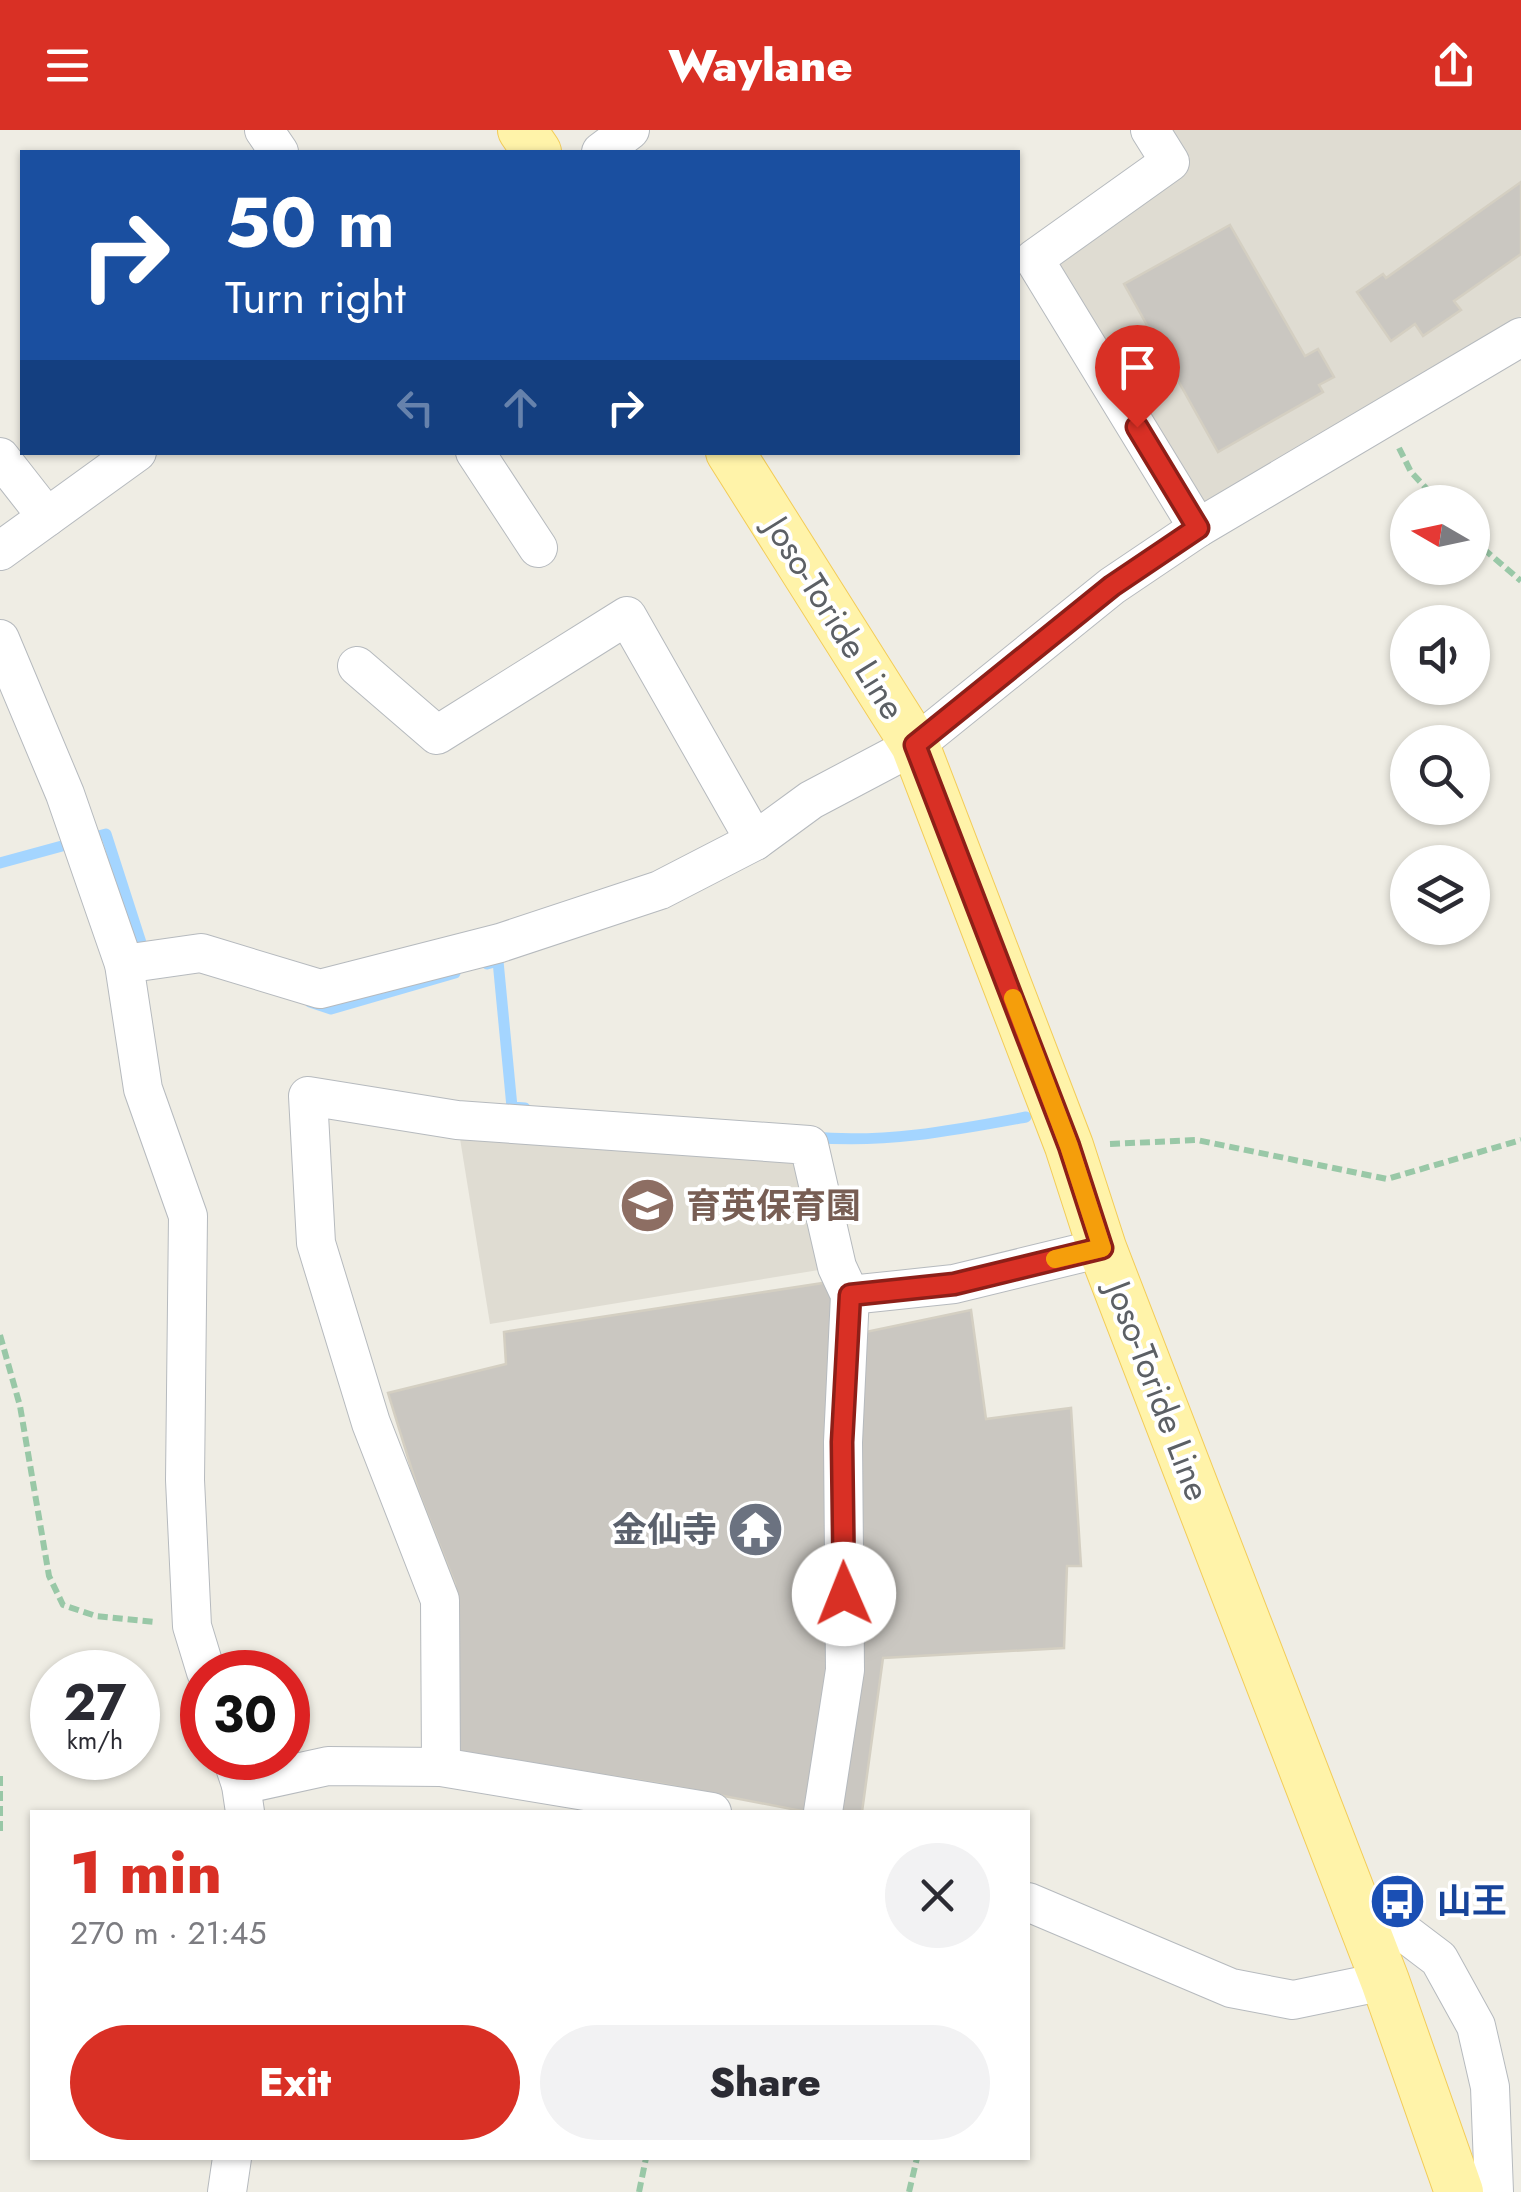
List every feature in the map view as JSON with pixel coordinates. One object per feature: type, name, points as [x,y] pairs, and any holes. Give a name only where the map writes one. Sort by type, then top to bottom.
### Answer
[{"type":"main road","name":"Joso-Toride Line","points":[[732,455],[915,745],[1069,1146],[1102,1248],[1385,1981],[1459,2192]]},
{"type":"street","points":[[605,150],[630,130]]},
{"type":"street","points":[[1150,130],[1170,162],[1034,259],[1198,528]]},
{"type":"street","points":[[124,964],[201,954],[320,989],[500,943],[660,890],[756,841],[812,800],[915,745],[1112,586],[1198,528],[1521,337]]},
{"type":"street","points":[[0,551],[133,455]]},
{"type":"street","points":[[478,455],[538,548]]},
{"type":"street","points":[[0,457],[47,517]]},
{"type":"street","points":[[357,666],[437,735],[628,616],[756,841]]},
{"type":"street","points":[[0,639],[65,794],[124,964],[143,1089],[188,1216],[185,1480],[192,1626],[199,1650]]},
{"type":"street","points":[[440,1767],[440,1600],[370,1423],[316,1243],[308,1096],[457,1120],[809,1145],[837,1266],[850,1295],[842,1442],[845,1670],[824,1810]]},
{"type":"street","points":[[850,1295],[954,1284],[1102,1248]]},
{"type":"street","points":[[240,1785],[328,1766],[440,1767],[700,1810]]},
{"type":"street","points":[[1030,1903],[1231,1988],[1262,1995],[1293,2000],[1385,1981]]},
{"type":"street","points":[[1361,1918],[1406,1934],[1439,1959],[1476,2026],[1490,2088],[1494,2192]]},
{"type":"street","points":[[227,2192],[232,2160]]},
{"type":"path","points":[[1383,418],[1411,472],[1423,485]]},
{"type":"path","points":[[1490,554],[1521,580]]},
{"type":"path","points":[[1069,1146],[1197,1140],[1387,1179],[1521,1140]]},
{"type":"path","points":[[0,1335],[20,1406],[49,1576],[63,1605],[96,1616],[192,1626]]},
{"type":"path","points":[[0,1776],[0,1834]]},
{"type":"path","points":[[639,2192],[646,2160]]},
{"type":"path","points":[[909,2192],[917,2160]]},
{"type":"shaded area","points":[[1166,130],[1521,130],[1521,316],[1210,521],[1057,263],[1186,166]]},
{"type":"shaded area","name":"育英保育園","points":[[457,1120],[809,1145],[837,1267],[490,1324]]},
{"type":"building","points":[[1521,182],[1521,254],[1454,301],[1461,310],[1423,336],[1415,324],[1391,341],[1357,292],[1383,274],[1386,278]]},
{"type":"building","points":[[1230,225],[1305,356],[1318,349],[1334,377],[1319,385],[1323,392],[1218,452],[1124,284]]},
{"type":"building","name":"金仙寺","points":[[836,1281],[842,1337],[971,1310],[986,1419],[1071,1408],[1081,1566],[1067,1566],[1064,1648],[883,1658],[862,1810],[797,1810],[662,1784],[456,1752],[455,1584],[419,1493],[388,1393],[506,1364],[504,1332]]},
{"type":"waterway","points":[[0,863],[106,834],[143,949],[148,948]]},
{"type":"waterway","points":[[487,964],[498,961],[512,1107],[525,1108]]},
{"type":"waterway","points":[[310,1002],[331,1009],[455,973]]},
{"type":"waterway","points":[[812,1137],[893,1137],[1026,1117]]},
{"type":"slow traffic","points":[[1013,998],[1069,1146],[1102,1248],[1055,1259]]},
{"type":"place","name":"育英保育園","points":[[647,1206]]},
{"type":"place","name":"金仙寺","points":[[756,1530]]},
{"type":"place","name":"山王","points":[[1398,1901]]},
{"type":"route","points":[[844,1594],[842,1442],[850,1295],[954,1284],[1102,1248],[1069,1146],[915,745],[1112,586],[1198,528],[1137,427]]}]
